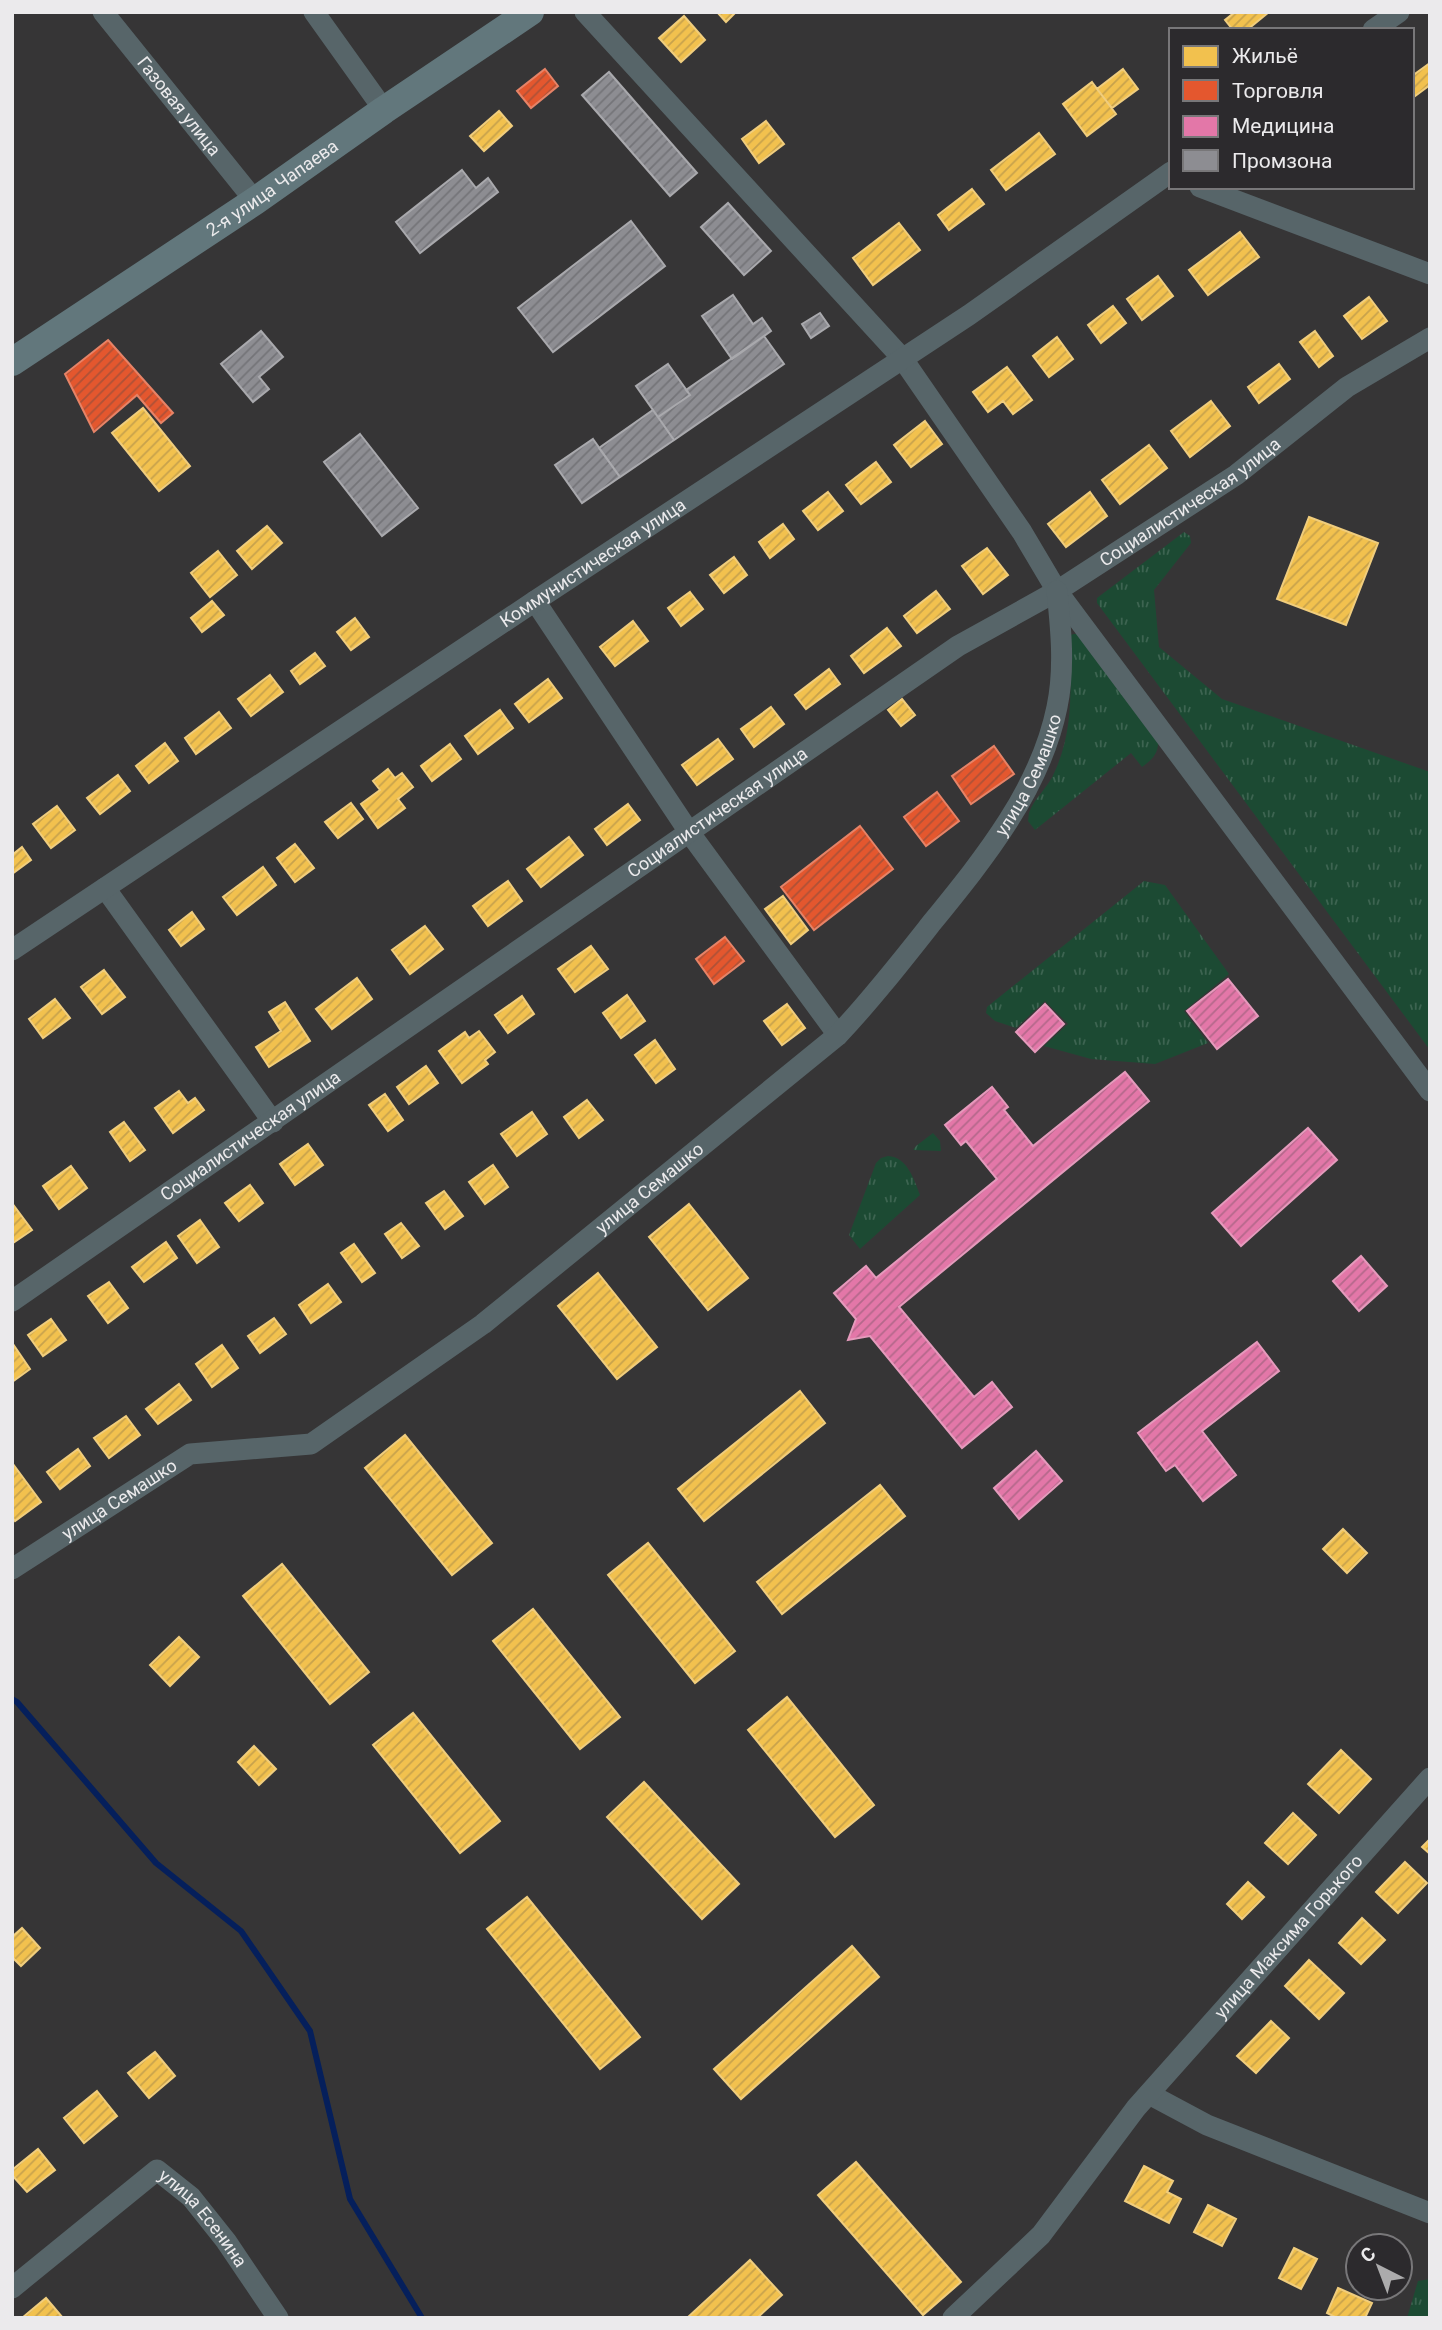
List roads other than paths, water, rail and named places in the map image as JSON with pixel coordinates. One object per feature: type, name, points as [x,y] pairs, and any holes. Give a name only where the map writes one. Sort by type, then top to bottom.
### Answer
[{"type":"main road","name":"2-я улица Чапаева","points":[[12,362],[255,201],[530,12]]},
{"type":"street","name":"Газовая улица","points":[[103,12],[255,201]]},
{"type":"street","points":[[314,12],[384,110]]},
{"type":"street","points":[[585,12],[902,358],[1014,521],[1058,591],[1430,1091]]},
{"type":"street","points":[[1376,28],[1399,12]]},
{"type":"street","name":"Коммунистическая улица","points":[[12,950],[969,315],[1169,176]]},
{"type":"street","points":[[1205,189],[1430,274]]},
{"type":"street","name":"Социалистическая улица","points":[[12,1301],[958,646],[1058,591],[1236,475],[1347,387],[1430,338]]},
{"type":"street","name":"улица Семашко","points":[[12,1569],[190,1454],[311,1444],[483,1324],[838,1035],[877,994],[977,867],[1031,783],[1047,745],[1058,706],[1062,645],[1058,591]]},
{"type":"street","points":[[535,601],[689,832],[838,1035]]},
{"type":"street","points":[[105,888],[273,1122]]},
{"type":"street","name":"улица Максима Горького","points":[[953,2318],[1041,2235],[1136,2108],[1430,1778]]},
{"type":"street","points":[[1149,2094],[1207,2125],[1430,2213]]},
{"type":"street","name":"улица Есенина","points":[[12,2288],[158,2170],[191,2197],[219,2232],[278,2318]]},
{"type":"waterway","points":[[12,1699],[156,1863],[241,1931],[310,2031],[350,2199],[422,2318]]}]
